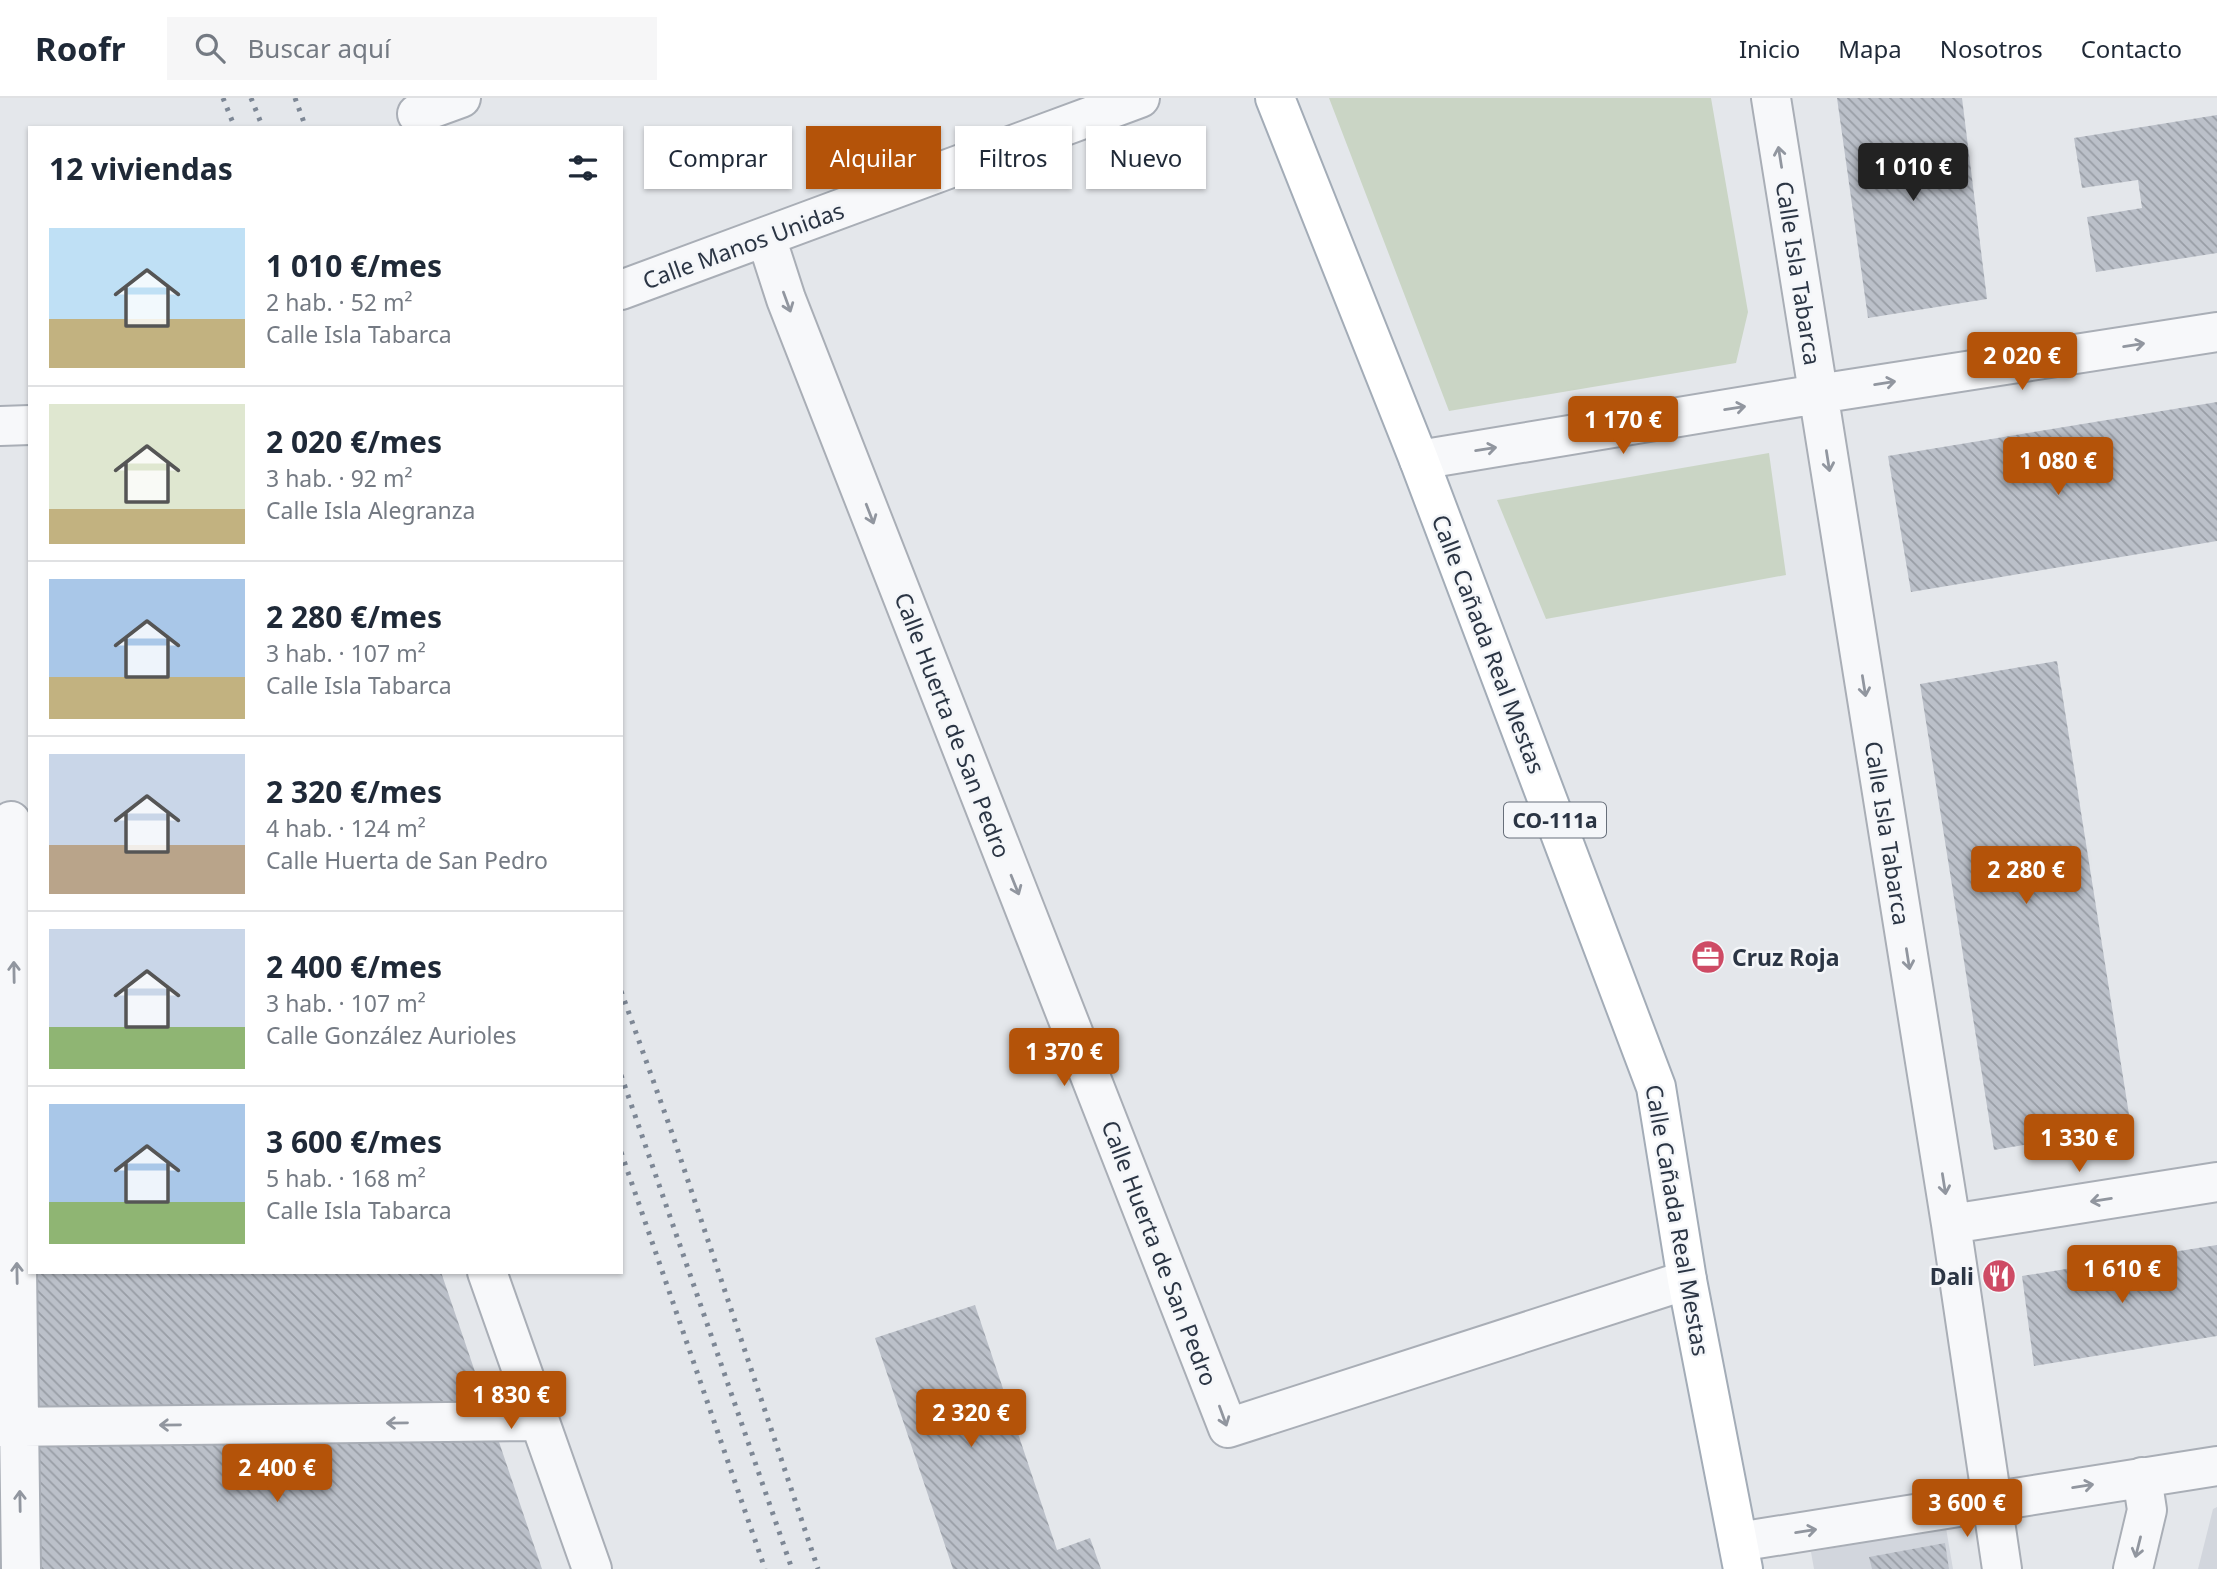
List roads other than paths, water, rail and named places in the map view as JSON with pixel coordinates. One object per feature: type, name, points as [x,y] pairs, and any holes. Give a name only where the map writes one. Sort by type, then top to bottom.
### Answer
[{"type":"main road","name":"Calle Cañada Real Mestas","points":[[1275,98],[1419,460],[1656,1087],[1687,1280],[1741,1555]]},
{"type":"street","points":[[417,113],[461,98]]},
{"type":"street","name":"Calle Manos Unidas","points":[[623,289],[1140,98]]},
{"type":"street","name":"Calle Isla Tabarca","points":[[1771,98],[1951,1224],[2002,1569]]},
{"type":"street","name":"Calle Huerta de San Pedro","points":[[766,237],[786,299],[1228,1428],[1687,1280]]},
{"type":"street","points":[[1419,460],[2217,332]]},
{"type":"street","points":[[0,426],[28,425]]},
{"type":"street","points":[[14,821],[15,1236],[10,1427],[21,1569]]},
{"type":"street","points":[[1951,1224],[2217,1182]]},
{"type":"street","points":[[489,1274],[592,1569]]},
{"type":"street","points":[[10,1427],[539,1421]]},
{"type":"street","points":[[1741,1555],[1992,1500],[2217,1466]]},
{"type":"street","points":[[2133,1569],[2147,1510],[2142,1478]]},
{"type":"railway","points":[[223,98],[234,126]]},
{"type":"railway","points":[[251,98],[262,126]]},
{"type":"railway","points":[[295,98],[305,126]]},
{"type":"railway","points":[[623,997],[672,1133],[818,1569]]},
{"type":"railway","points":[[623,1081],[792,1569]]},
{"type":"railway","points":[[623,1158],[765,1569]]},
{"type":"place","name":"Cruz Roja","points":[[1708,957]]},
{"type":"place","name":"Dali","points":[[1999,1276]]}]
